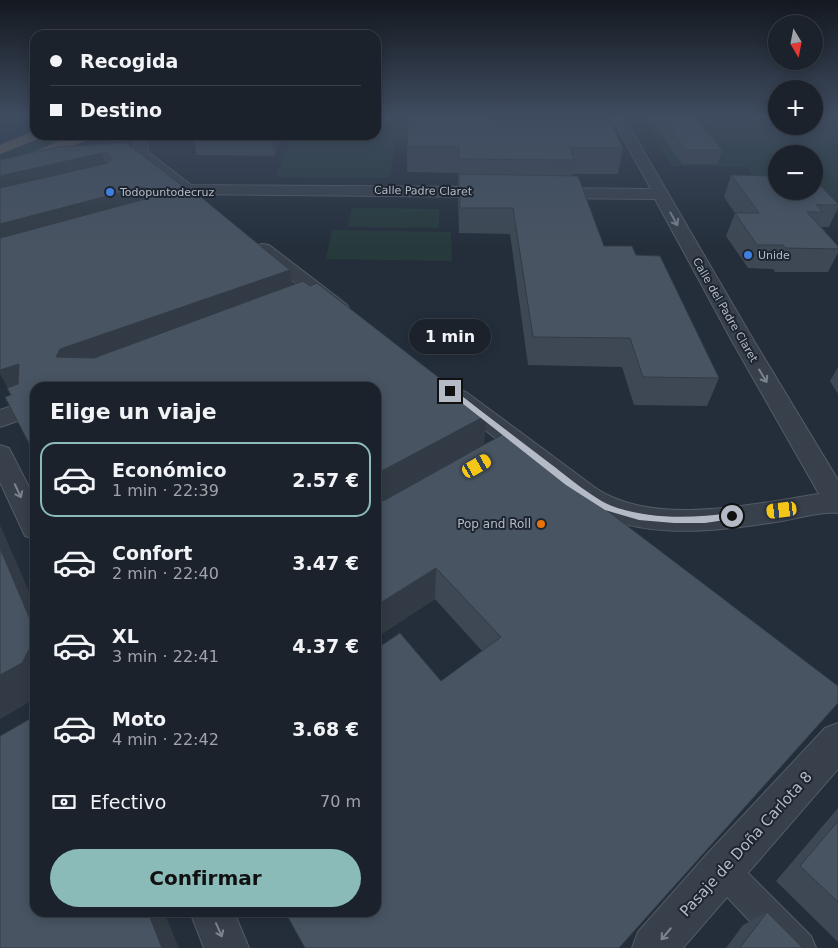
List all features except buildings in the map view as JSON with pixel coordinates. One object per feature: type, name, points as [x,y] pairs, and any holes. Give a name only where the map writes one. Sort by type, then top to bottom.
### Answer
[{"type":"highway","points":[[0,167],[22,160]]},
{"type":"street","points":[[150,160],[215,211]]},
{"type":"street","name":"Calle del Padre Claret","points":[[641,160],[742,341],[838,503]]},
{"type":"street","name":"Calle Padre Claret","points":[[186,188],[511,192]]},
{"type":"street","points":[[531,192],[660,194]]},
{"type":"street","points":[[245,234],[352,318]]},
{"type":"street","points":[[301,306],[328,300]]},
{"type":"street","points":[[440,383],[512,436],[587,496],[608,508],[639,517],[705,520],[838,503]]},
{"type":"street","points":[[0,419],[30,408]]},
{"type":"street","points":[[494,456],[512,436]]},
{"type":"street","points":[[0,454],[30,517]]},
{"type":"street","name":"Pasaje de Doña Carlota 8","points":[[654,948],[722,869],[838,741]]},
{"type":"street","points":[[722,869],[799,948]]},
{"type":"street","points":[[214,917],[228,948]]},
{"type":"green space","points":[[0,160],[10,160],[0,164]]},
{"type":"green space","points":[[282,160],[393,160],[390,178],[275,177]]},
{"type":"green space","points":[[668,160],[768,160],[768,194],[746,167],[671,166]]},
{"type":"green space","points":[[823,160],[838,160],[838,213],[825,212],[785,200],[823,200]]},
{"type":"green space","points":[[352,208],[439,209],[439,228],[347,227]]},
{"type":"green space","points":[[332,230],[451,232],[452,261],[326,259]]},
{"type":"place","name":"Todopuntodecruz","points":[[110,192]]},
{"type":"place","name":"Unide","points":[[748,255]]},
{"type":"place","name":"Pop and Roll","points":[[541,524]]},
{"type":"route","points":[[450,391],[512,436],[569,483],[608,508],[639,517],[674,520],[705,520],[732,516]]}]
